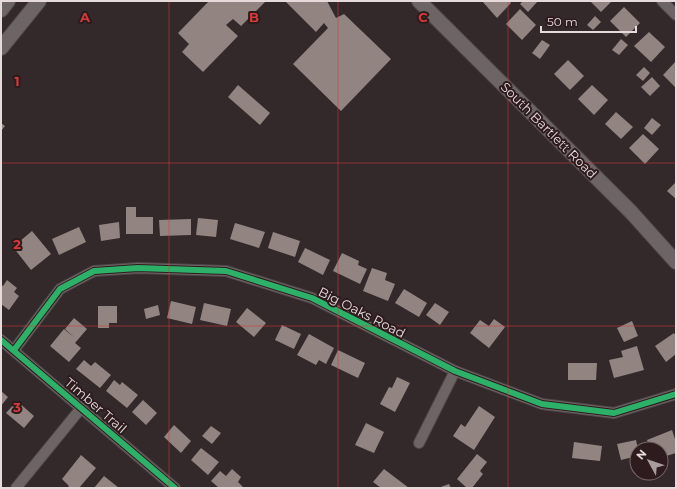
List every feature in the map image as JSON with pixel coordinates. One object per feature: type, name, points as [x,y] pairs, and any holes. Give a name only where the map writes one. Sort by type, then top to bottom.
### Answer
[{"type":"main road","points":[[1,10],[8,1]]},
{"type":"main road","points":[[1,48],[39,1]]},
{"type":"main road","name":"South Bartlett Road","points":[[419,1],[632,212],[676,262]]},
{"type":"street","points":[[662,1],[676,15]]},
{"type":"street","name":"Big Oaks Road","points":[[14,350],[60,290],[94,271],[138,268],[226,271],[312,298],[455,371],[542,404],[614,413],[676,394]]},
{"type":"street","name":"Timber Trail","points":[[1,340],[82,407],[175,488]]},
{"type":"street","points":[[419,443],[455,371]]},
{"type":"street","points":[[16,488],[82,407]]},
{"type":"building","points":[[209,1],[266,1],[241,26],[233,19],[226,25],[238,36],[203,72],[182,52],[189,44],[178,33]]},
{"type":"building","points":[[285,1],[327,1],[336,18],[344,14],[391,59],[341,111],[293,64],[328,28],[324,23],[316,32]]},
{"type":"building","points":[[482,1],[509,1],[511,3],[497,18]]},
{"type":"building","points":[[523,1],[538,1],[528,12],[520,4]]},
{"type":"building","points":[[590,1],[612,1],[601,12]]},
{"type":"building","points":[[624,7],[640,23],[626,37],[610,21]]},
{"type":"building","points":[[520,9],[536,25],[522,40],[506,24]]},
{"type":"building","points":[[595,16],[601,22],[593,30],[587,25]]},
{"type":"building","points":[[649,32],[665,47],[651,62],[634,46]]},
{"type":"building","points":[[621,39],[628,45],[619,55],[612,50]]},
{"type":"building","points":[[542,40],[550,45],[540,59],[532,53]]},
{"type":"building","points":[[568,60],[584,76],[570,90],[554,74]]},
{"type":"building","points":[[676,61],[676,88],[663,75]]},
{"type":"building","points":[[644,67],[650,73],[643,81],[636,75]]},
{"type":"building","points":[[652,77],[660,86],[650,96],[641,87]]},
{"type":"building","points":[[238,85],[270,113],[260,125],[228,97]]},
{"type":"building","points":[[592,85],[608,100],[594,115],[578,99]]},
{"type":"building","points":[[616,112],[633,127],[621,139],[605,124]]},
{"type":"building","points":[[652,118],[661,125],[652,135],[644,128]]},
{"type":"building","points":[[1,123],[5,126],[1,131]]},
{"type":"building","points":[[643,134],[659,149],[645,164],[629,148]]},
{"type":"building","points":[[676,182],[676,199],[667,191]]},
{"type":"building","points":[[126,207],[136,207],[136,217],[153,217],[153,234],[126,234]]},
{"type":"building","points":[[198,218],[218,220],[216,237],[196,235]]},
{"type":"building","points":[[191,219],[191,235],[160,236],[159,220]]},
{"type":"building","points":[[119,222],[120,238],[101,241],[99,225]]},
{"type":"building","points":[[235,223],[265,232],[259,248],[230,239]]},
{"type":"building","points":[[79,227],[86,242],[59,255],[52,239]]},
{"type":"building","points":[[32,231],[51,254],[31,270],[13,247]]},
{"type":"building","points":[[273,232],[300,241],[295,257],[268,248]]},
{"type":"building","points":[[305,248],[330,260],[323,275],[298,262]]},
{"type":"building","points":[[342,253],[359,261],[358,265],[367,269],[360,284],[333,271]]},
{"type":"building","points":[[372,268],[387,273],[385,280],[395,284],[388,301],[363,291]]},
{"type":"building","points":[[7,280],[17,288],[14,292],[19,296],[9,310],[1,304],[1,285],[3,286]]},
{"type":"building","points":[[404,289],[427,303],[419,317],[395,303]]},
{"type":"building","points":[[171,301],[196,307],[192,324],[167,318]]},
{"type":"building","points":[[204,303],[231,309],[227,326],[200,320]]},
{"type":"building","points":[[435,303],[449,312],[440,325],[426,315]]},
{"type":"building","points":[[158,305],[160,315],[146,319],[144,309]]},
{"type":"building","points":[[98,306],[117,306],[117,323],[109,323],[109,328],[98,328]]},
{"type":"building","points":[[247,308],[266,323],[254,337],[236,322]]},
{"type":"building","points":[[74,318],[87,329],[75,343],[81,348],[69,362],[50,346],[64,329],[75,338],[65,329]]},
{"type":"building","points":[[494,319],[505,327],[489,348],[470,333],[480,320],[489,326]]},
{"type":"building","points":[[632,321],[638,336],[624,342],[617,328]]},
{"type":"building","points":[[282,325],[301,334],[294,349],[275,340]]},
{"type":"building","points":[[674,333],[676,336],[676,354],[666,362],[655,346]]},
{"type":"building","points":[[309,334],[334,348],[326,364],[319,360],[316,365],[297,355]]},
{"type":"building","points":[[637,346],[644,370],[614,378],[609,360],[623,357],[621,351]]},
{"type":"building","points":[[338,350],[365,363],[358,378],[331,365]]},
{"type":"building","points":[[84,360],[91,366],[95,362],[111,375],[100,388],[76,369]]},
{"type":"building","points":[[568,363],[597,363],[596,380],[568,380]]},
{"type":"building","points":[[397,377],[410,383],[395,412],[380,404],[389,387],[392,388]]},
{"type":"building","points":[[114,380],[120,385],[122,382],[138,395],[127,408],[106,391]]},
{"type":"building","points":[[1,391],[8,397],[1,406]]},
{"type":"building","points":[[143,400],[157,413],[146,425],[132,412]]},
{"type":"building","points":[[17,401],[34,416],[24,428],[6,413]]},
{"type":"building","points":[[479,406],[495,417],[474,450],[453,436],[461,424],[465,427]]},
{"type":"building","points":[[366,423],[384,432],[374,453],[355,445]]},
{"type":"building","points":[[174,425],[191,441],[181,453],[164,437]]},
{"type":"building","points":[[211,426],[221,433],[212,444],[202,436]]},
{"type":"building","points":[[672,430],[676,442],[676,453],[669,455],[669,441],[647,440]]},
{"type":"building","points":[[629,441],[629,458],[621,460],[617,444]]},
{"type":"building","points":[[574,442],[602,446],[600,461],[572,458]]},
{"type":"building","points":[[201,448],[219,462],[208,475],[191,460]]},
{"type":"building","points":[[477,454],[487,462],[480,471],[483,474],[472,488],[467,488],[457,479]]},
{"type":"building","points":[[81,455],[96,468],[79,488],[67,488],[69,486],[62,479]]},
{"type":"building","points":[[232,469],[241,477],[238,482],[243,487],[242,488],[219,488],[211,481],[220,471],[226,476]]},
{"type":"building","points":[[384,469],[409,488],[381,488],[373,482]]},
{"type":"building","points":[[104,476],[119,488],[94,488]]},
{"type":"building","points":[[449,484],[451,488],[438,488]]},
{"type":"cycle path","points":[[14,350],[60,289],[94,271],[138,268],[226,271],[312,298],[455,371],[542,404],[614,413],[676,394]]},
{"type":"cycle path","points":[[1,340],[175,488]]}]
